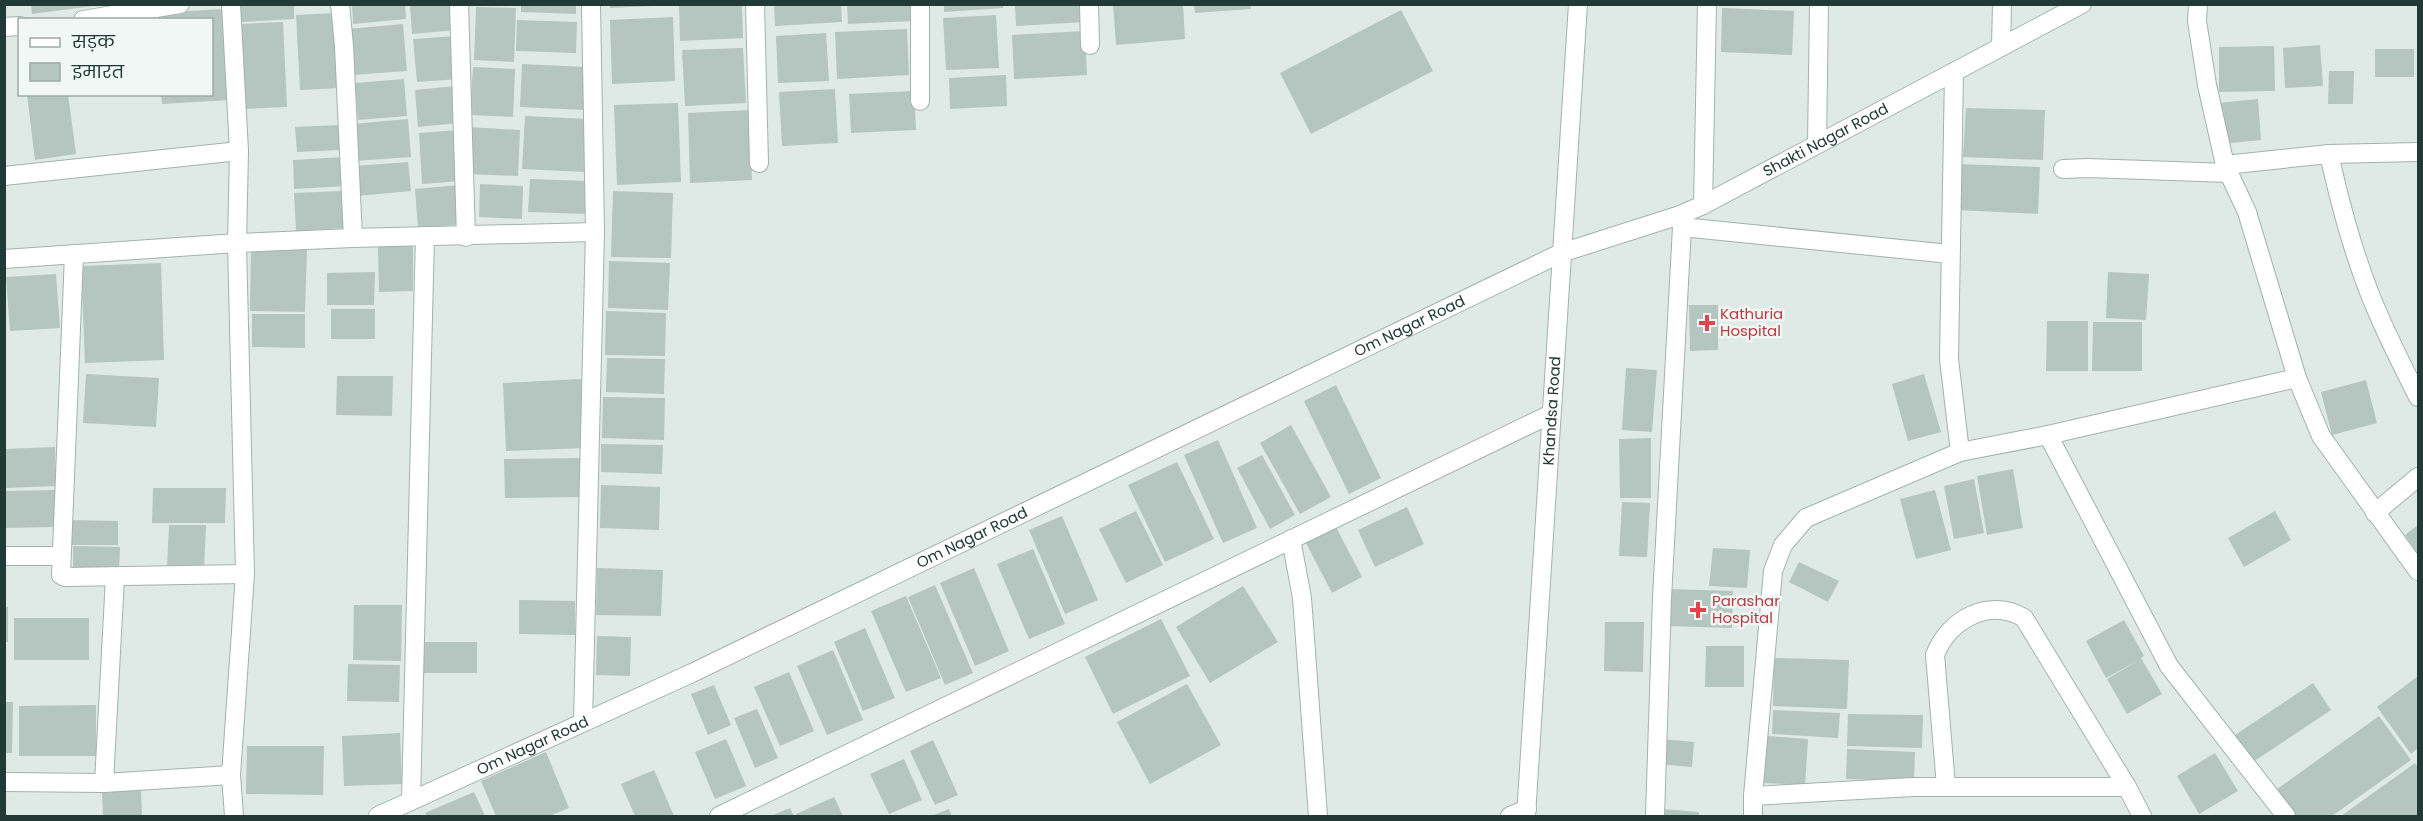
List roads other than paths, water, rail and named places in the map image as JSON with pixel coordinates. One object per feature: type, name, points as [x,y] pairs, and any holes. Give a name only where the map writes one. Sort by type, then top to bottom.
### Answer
[{"type":"street","points":[[88,18],[104,11],[180,4]]},
{"type":"street","points":[[231,4],[239,151],[237,243],[245,574],[231,775],[234,816]]},
{"type":"street","points":[[340,4],[353,238]]},
{"type":"street","points":[[459,4],[466,237]]},
{"type":"street","points":[[583,722],[595,232],[591,4]]},
{"type":"street","points":[[755,4],[759,163]]},
{"type":"street","points":[[920,4],[920,101]]},
{"type":"street","points":[[1089,4],[1090,45]]},
{"type":"street","name":"Khandsa Road","points":[[1521,814],[1551,414],[1578,4]]},
{"type":"street","points":[[1703,205],[1707,4]]},
{"type":"street","points":[[1818,144],[1819,4]]},
{"type":"street","points":[[2001,47],[2002,4]]},
{"type":"street","name":"Shakti Nagar Road","points":[[1561,253],[1681,221],[1703,205],[2082,4]]},
{"type":"street","points":[[2198,4],[2197,21],[2207,85],[2227,169],[2247,212],[2297,378],[2321,436],[2418,571]]},
{"type":"street","points":[[1954,72],[1949,360],[1960,452]]},
{"type":"street","points":[[4,176],[239,151]]},
{"type":"street","points":[[2063,169],[2227,169],[2329,154],[2418,152]]},
{"type":"street","points":[[2329,154],[2358,263],[2378,313],[2418,397]]},
{"type":"street","points":[[1655,816],[1662,598],[1681,221],[1950,254]]},
{"type":"street","points":[[4,259],[237,243],[595,232]]},
{"type":"street","points":[[411,800],[425,236]]},
{"type":"street","name":"Om Nagar Road","points":[[378,816],[703,668],[1561,253]]},
{"type":"street","points":[[74,254],[60,572],[65,577],[245,574]]},
{"type":"street","points":[[1753,816],[1773,571],[1783,545],[1806,518],[1960,452],[2048,435],[2297,378]]},
{"type":"street","points":[[719,816],[1551,414]]},
{"type":"street","points":[[2048,435],[2169,666],[2286,816]]},
{"type":"street","points":[[2375,513],[2418,477]]},
{"type":"street","points":[[1291,539],[1302,598],[1318,816]]},
{"type":"street","points":[[4,556],[61,556]]},
{"type":"street","points":[[104,783],[115,577]]},
{"type":"street","points":[[1946,786],[1935,655],[1941,639],[1960,622],[1978,612],[1998,608],[2024,618],[2127,787],[2142,816]]},
{"type":"street","points":[[4,782],[104,783],[231,775]]},
{"type":"street","points":[[1753,796],[1946,786],[2127,787]]},
{"type":"place","name":"Kathuria Hospital","points":[[1707,323]]},
{"type":"place","name":"Parashar Hospital","points":[[1698,610]]}]
